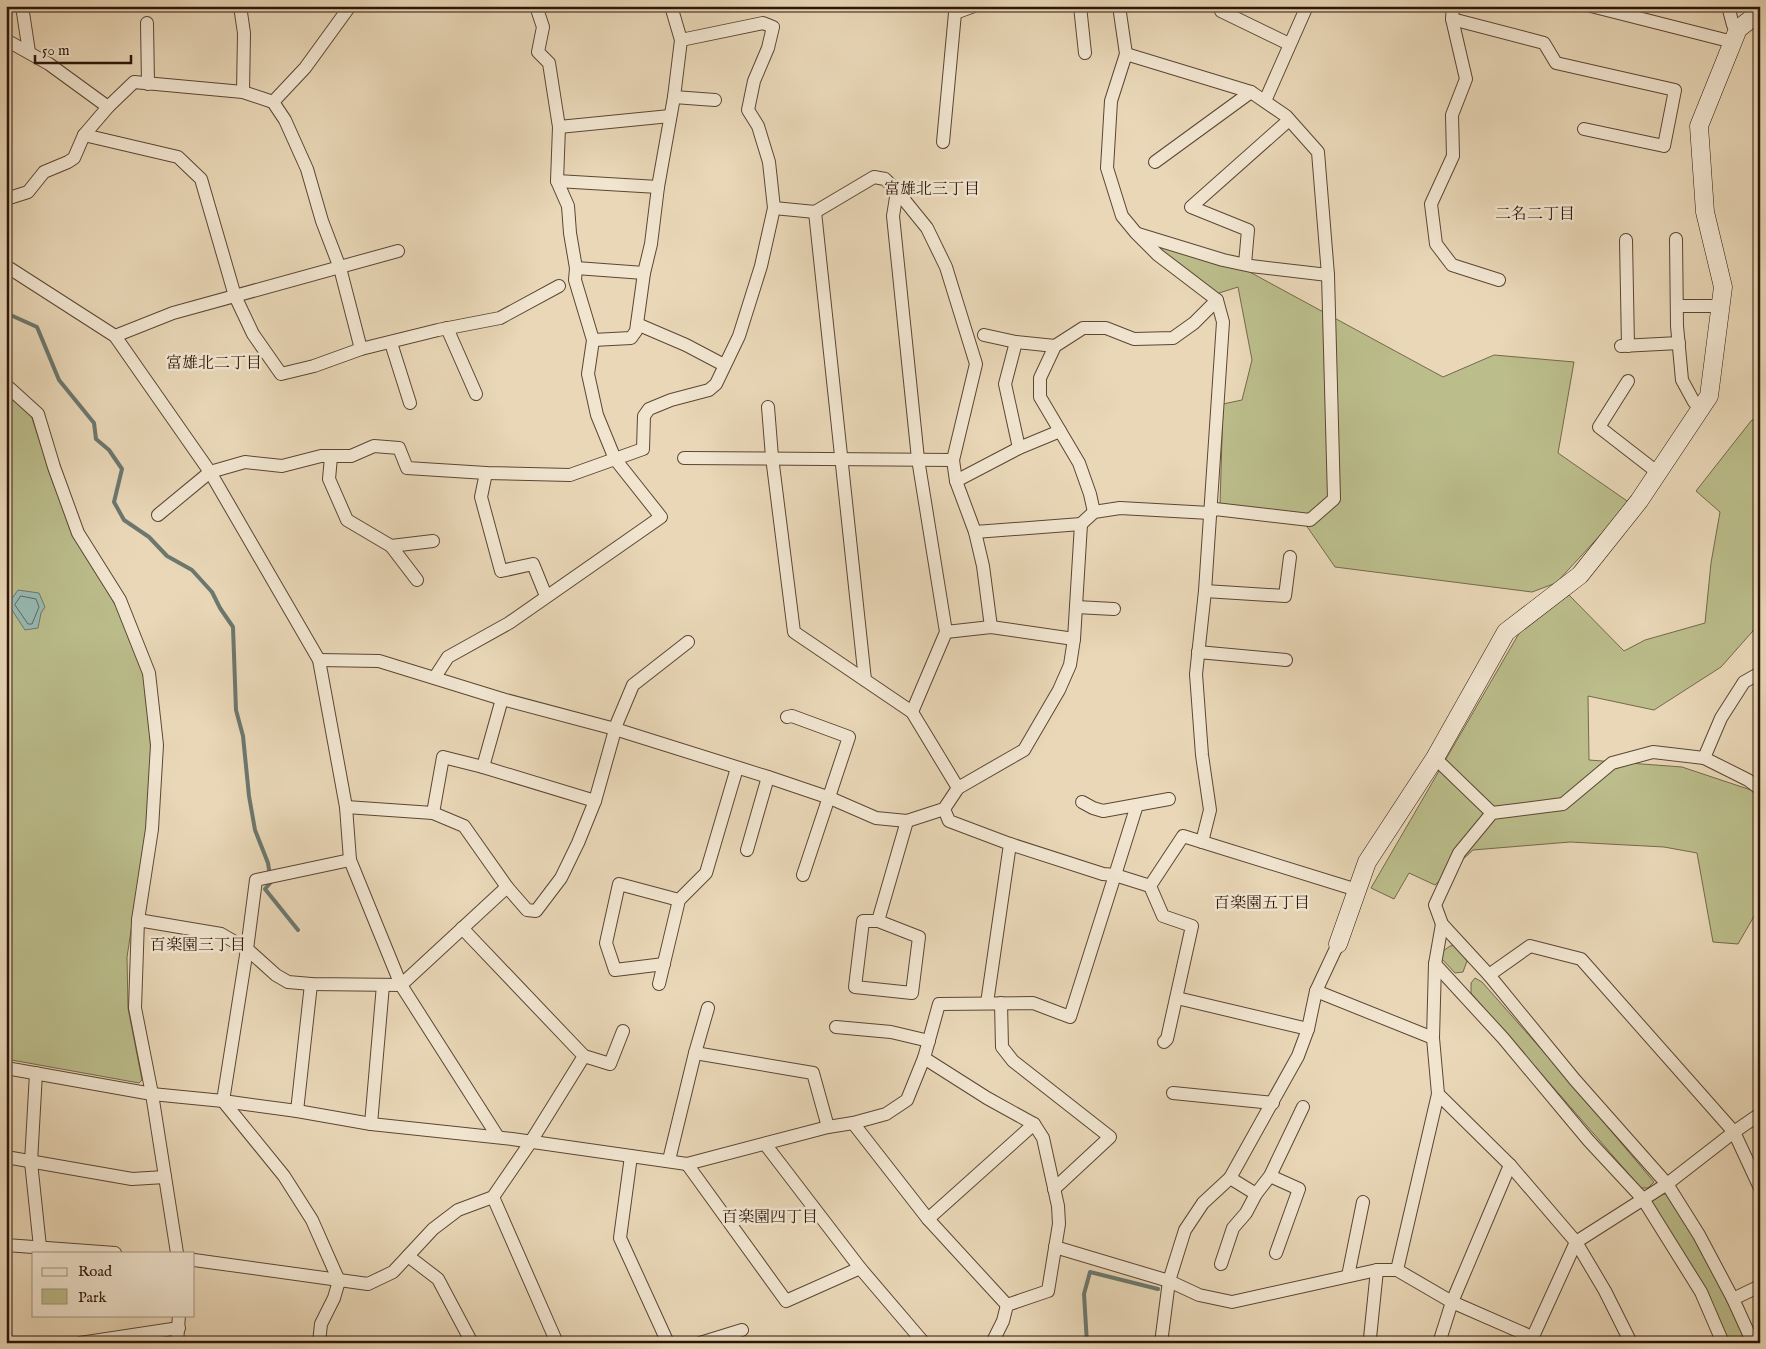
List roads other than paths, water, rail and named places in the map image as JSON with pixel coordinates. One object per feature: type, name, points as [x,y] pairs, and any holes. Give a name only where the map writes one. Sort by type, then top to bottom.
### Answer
[{"type":"street","points":[[22,6],[29,52]]},
{"type":"street","points":[[240,6],[244,33],[244,92]]},
{"type":"street","points":[[273,102],[305,68],[350,6]]},
{"type":"street","points":[[435,677],[448,657],[509,622],[661,517],[615,459],[597,415],[588,374],[592,340],[575,280],[576,268],[568,206],[557,181],[560,127],[548,63],[538,52],[543,27],[536,6]]},
{"type":"street","points":[[592,340],[631,338],[636,331],[644,273],[651,244],[658,186],[674,97],[681,40],[672,6]]},
{"type":"street","points":[[943,142],[955,13],[974,6]]},
{"type":"street","points":[[1080,6],[1085,53]]},
{"type":"street","points":[[1118,6],[1126,54],[1110,101],[1107,168],[1122,216],[1136,234],[1158,255],[1217,300],[1223,322],[1205,591],[1196,674],[1202,754],[1210,810],[1202,842]]},
{"type":"street","points":[[1265,102],[1307,6]]},
{"type":"street","points":[[1591,6],[1736,36]]},
{"type":"street","points":[[1728,6],[1736,36]]},
{"type":"street","points":[[1221,11],[1289,44]]},
{"type":"street","points":[[1161,1343],[1169,1281],[1185,1230],[1203,1202],[1230,1178],[1298,1056],[1308,1029],[1316,991],[1338,944],[1367,862],[1435,758],[1506,632],[1580,575],[1639,501],[1709,396],[1724,287],[1705,212],[1699,126],[1736,36],[1760,12]]},
{"type":"street","points":[[1452,13],[1544,43],[1556,64],[1675,90],[1664,146],[1584,129]]},
{"type":"street","points":[[1452,13],[1466,79],[1452,115],[1453,156],[1430,204],[1436,244],[1452,265],[1499,280]]},
{"type":"street","points":[[147,23],[148,84]]},
{"type":"street","points":[[158,515],[210,472],[245,462],[282,466],[321,456],[352,456],[374,446],[399,448],[407,468],[486,473],[570,475],[642,449],[644,416],[649,409],[671,400],[709,390],[716,384],[739,336],[761,266],[774,208],[769,162],[758,126],[748,110],[754,81],[768,48],[773,27],[763,23],[681,40]]},
{"type":"street","points":[[6,40],[49,64],[108,107]]},
{"type":"street","points":[[975,532],[1081,524],[1094,512],[1120,508],[1210,513],[1215,509],[1310,520],[1334,499],[1328,275],[1318,152],[1289,120],[1251,92],[1126,54]]},
{"type":"street","points":[[6,199],[28,192],[44,172],[74,158],[84,135],[108,107],[134,82],[244,92],[273,102],[285,120],[307,169],[322,221],[340,268],[360,349]]},
{"type":"street","points":[[1156,162],[1251,92]]},
{"type":"street","points":[[674,97],[715,100]]},
{"type":"street","points":[[560,127],[670,116]]},
{"type":"street","points":[[1245,264],[1248,230],[1191,207],[1289,120]]},
{"type":"street","points":[[84,135],[178,157],[201,179],[235,296],[252,334],[281,374],[314,366],[360,349],[447,328],[500,318],[559,286]]},
{"type":"street","points":[[774,208],[815,212],[874,178],[885,180],[897,191],[927,228],[946,267],[976,364],[953,460],[956,481],[975,532],[983,566],[991,627]]},
{"type":"street","points":[[557,181],[658,186]]},
{"type":"street","points":[[897,191],[893,216],[918,459],[946,632],[912,712]]},
{"type":"street","points":[[815,212],[865,680]]},
{"type":"street","points":[[1136,234],[1223,260],[1328,275]]},
{"type":"street","points":[[1676,239],[1678,343],[1682,380],[1694,402],[1701,408]]},
{"type":"street","points":[[1626,240],[1624,346],[1678,343]]},
{"type":"street","points":[[115,336],[173,312],[398,251]]},
{"type":"street","points":[[6,266],[115,336],[210,472],[320,660],[346,807],[350,860],[401,985],[498,1138]]},
{"type":"street","points":[[576,268],[644,273]]},
{"type":"street","points":[[1094,512],[1090,494],[1078,463],[1040,397],[1040,378],[1055,346],[1083,328],[1106,328],[1134,339],[1173,338],[1194,323],[1217,300]]},
{"type":"street","points":[[1677,306],[1720,306]]},
{"type":"street","points":[[637,324],[686,345],[724,365]]},
{"type":"street","points":[[447,328],[476,394]]},
{"type":"street","points":[[984,335],[1016,342],[1055,346]]},
{"type":"street","points":[[391,342],[410,403]]},
{"type":"street","points":[[1016,342],[1005,384],[1020,448]]},
{"type":"street","points":[[1628,381],[1599,427],[1657,472]]},
{"type":"street","points":[[6,385],[38,414],[54,467],[78,533],[120,600],[149,673],[157,745],[152,829],[138,920],[135,1008],[152,1094],[177,1252]]},
{"type":"street","points":[[768,407],[772,457],[794,632],[912,712],[958,788]]},
{"type":"street","points":[[956,481],[1020,448],[1060,431]]},
{"type":"street","points":[[331,457],[329,480],[347,520],[391,546],[417,580]]},
{"type":"street","points":[[684,458],[772,457],[953,460]]},
{"type":"street","points":[[486,473],[481,497],[501,571],[533,564],[546,596]]},
{"type":"street","points":[[320,660],[379,661],[502,699],[615,729],[768,777],[830,798],[876,818],[907,821],[944,809],[958,788],[1024,750],[1059,690],[1070,665],[1074,639],[1081,524]]},
{"type":"street","points":[[391,546],[433,541]]},
{"type":"street","points":[[1205,591],[1284,596],[1290,557]]},
{"type":"street","points":[[1076,607],[1114,609]]},
{"type":"street","points":[[946,632],[991,627],[1074,639]]},
{"type":"street","points":[[346,807],[434,813],[464,826],[506,887],[527,910],[536,911],[561,878],[595,801],[615,729],[634,685],[688,642]]},
{"type":"street","points":[[1198,652],[1286,660]]},
{"type":"street","points":[[1704,758],[1721,718],[1744,682],[1760,673]]},
{"type":"street","points":[[483,767],[502,699]]},
{"type":"street","points":[[787,717],[792,716],[849,737],[803,875]]},
{"type":"street","points":[[1753,1343],[1733,1298],[1700,1235],[1666,1184],[1575,1080],[1488,975],[1442,924],[1436,905],[1459,853],[1492,813],[1563,804],[1612,763],[1652,752],[1704,758],[1748,780],[1760,789]]},
{"type":"street","points":[[434,813],[443,757],[483,767],[595,801]]},
{"type":"street","points":[[1435,758],[1492,813]]},
{"type":"street","points":[[659,984],[680,900],[706,872],[737,768]]},
{"type":"street","points":[[747,850],[768,777]]},
{"type":"street","points":[[1082,802],[1103,811],[1169,799]]},
{"type":"street","points":[[6,1068],[152,1094],[223,1101],[297,1111],[370,1124],[498,1138],[669,1160],[687,1164],[828,1127],[853,1123],[886,1114],[907,1100],[924,1058],[939,1004],[1033,1004],[1070,1017],[1138,805]]},
{"type":"street","points":[[944,809],[950,821],[1010,844],[1103,874],[1115,875],[1150,886],[1163,916],[1192,926],[1168,1039],[1164,1042]]},
{"type":"street","points":[[878,921],[907,821]]},
{"type":"street","points":[[1150,886],[1183,836],[1357,890]]},
{"type":"street","points":[[986,1003],[1010,844]]},
{"type":"street","points":[[319,1343],[321,1324],[334,1298],[339,1281],[312,1220],[284,1176],[223,1101],[256,880],[350,860]]},
{"type":"street","points":[[664,964],[615,970],[606,943],[620,884],[680,900]]},
{"type":"street","points":[[138,920],[221,934],[247,949],[276,975],[288,982],[401,985],[506,887]]},
{"type":"street","points":[[863,921],[878,921],[919,937],[912,993],[855,987],[863,921]]},
{"type":"street","points":[[1397,1270],[1438,1094],[1433,1038],[1436,964],[1442,924]]},
{"type":"street","points":[[462,928],[584,1056],[610,1064],[623,1032]]},
{"type":"street","points":[[1488,975],[1530,946],[1581,959],[1734,1132],[1760,1188]]},
{"type":"street","points":[[1436,964],[1503,1038],[1589,1141],[1643,1198],[1701,1292],[1723,1343]]},
{"type":"street","points":[[297,1111],[311,984]]},
{"type":"street","points":[[370,1124],[383,985]]},
{"type":"street","points":[[1316,991],[1433,1038]]},
{"type":"street","points":[[1177,998],[1308,1029]]},
{"type":"street","points":[[1001,1003],[1002,1046],[1013,1061],[1110,1137],[1054,1189]]},
{"type":"street","points":[[669,1160],[708,1008]]},
{"type":"street","points":[[836,1027],[892,1032],[929,1041]]},
{"type":"street","points":[[695,1053],[813,1073],[828,1127]]},
{"type":"street","points":[[195,1260],[368,1284],[393,1272],[433,1229],[458,1210],[493,1196],[530,1143],[584,1056]]},
{"type":"street","points":[[924,1058],[987,1098],[1034,1124],[1043,1138],[1058,1206],[1059,1224],[1048,1291],[1007,1305]]},
{"type":"street","points":[[36,1073],[31,1162],[40,1247]]},
{"type":"street","points":[[1173,1093],[1273,1103]]},
{"type":"street","points":[[1438,1094],[1510,1165],[1576,1242],[1631,1343]]},
{"type":"street","points":[[1221,1264],[1234,1228],[1270,1176],[1303,1107]]},
{"type":"street","points":[[1055,1247],[1169,1281],[1199,1295],[1232,1302],[1378,1270],[1397,1270],[1452,1302],[1533,1341],[1576,1242],[1666,1184],[1760,1114]]},
{"type":"street","points":[[853,1123],[928,1219],[1007,1305]]},
{"type":"street","points":[[928,1219],[1034,1124]]},
{"type":"street","points":[[765,1144],[860,1268],[924,1343]]},
{"type":"street","points":[[631,1156],[620,1238],[668,1343]]},
{"type":"street","points":[[6,1157],[132,1179],[164,1177]]},
{"type":"street","points":[[687,1164],[786,1301],[860,1268]]},
{"type":"street","points":[[1438,1343],[1452,1302],[1510,1165]]},
{"type":"street","points":[[1270,1176],[1299,1189],[1276,1253]]},
{"type":"street","points":[[1230,1178],[1256,1194]]},
{"type":"street","points":[[493,1196],[557,1343]]},
{"type":"street","points":[[1348,1276],[1363,1202]]},
{"type":"street","points":[[6,1245],[102,1252]]},
{"type":"street","points":[[408,1256],[438,1279],[472,1343]]},
{"type":"street","points":[[1368,1343],[1378,1270]]},
{"type":"street","points":[[1733,1298],[1760,1286]]},
{"type":"street","points":[[992,1343],[1003,1321],[1007,1305]]},
{"type":"street","points":[[80,1343],[179,1322],[177,1343]]},
{"type":"street","points":[[700,1343],[742,1330]]},
{"type":"water","points":[[18,590],[39,593],[45,607],[41,613],[38,628],[25,630],[8,604]]},
{"type":"waterway","points":[[6,313],[37,327],[59,380],[94,423],[96,439],[109,450],[122,469],[114,502],[124,520],[149,537],[167,556],[192,570],[212,592],[233,627],[236,710],[243,736],[249,796],[255,830],[268,863],[271,882],[265,889],[298,930]]},
{"type":"waterway","points":[[1087,1343],[1084,1294],[1090,1272],[1158,1289]]},
{"type":"district","name":"富雄北三丁目","points":[[932,188]]},
{"type":"district","name":"二名二丁目","points":[[1535,213]]},
{"type":"district","name":"富雄北二丁目","points":[[214,362]]},
{"type":"district","name":"百楽園五丁目","points":[[1262,902]]},
{"type":"district","name":"百楽園三丁目","points":[[198,944]]},
{"type":"district","name":"百楽園四丁目","points":[[770,1216]]}]
